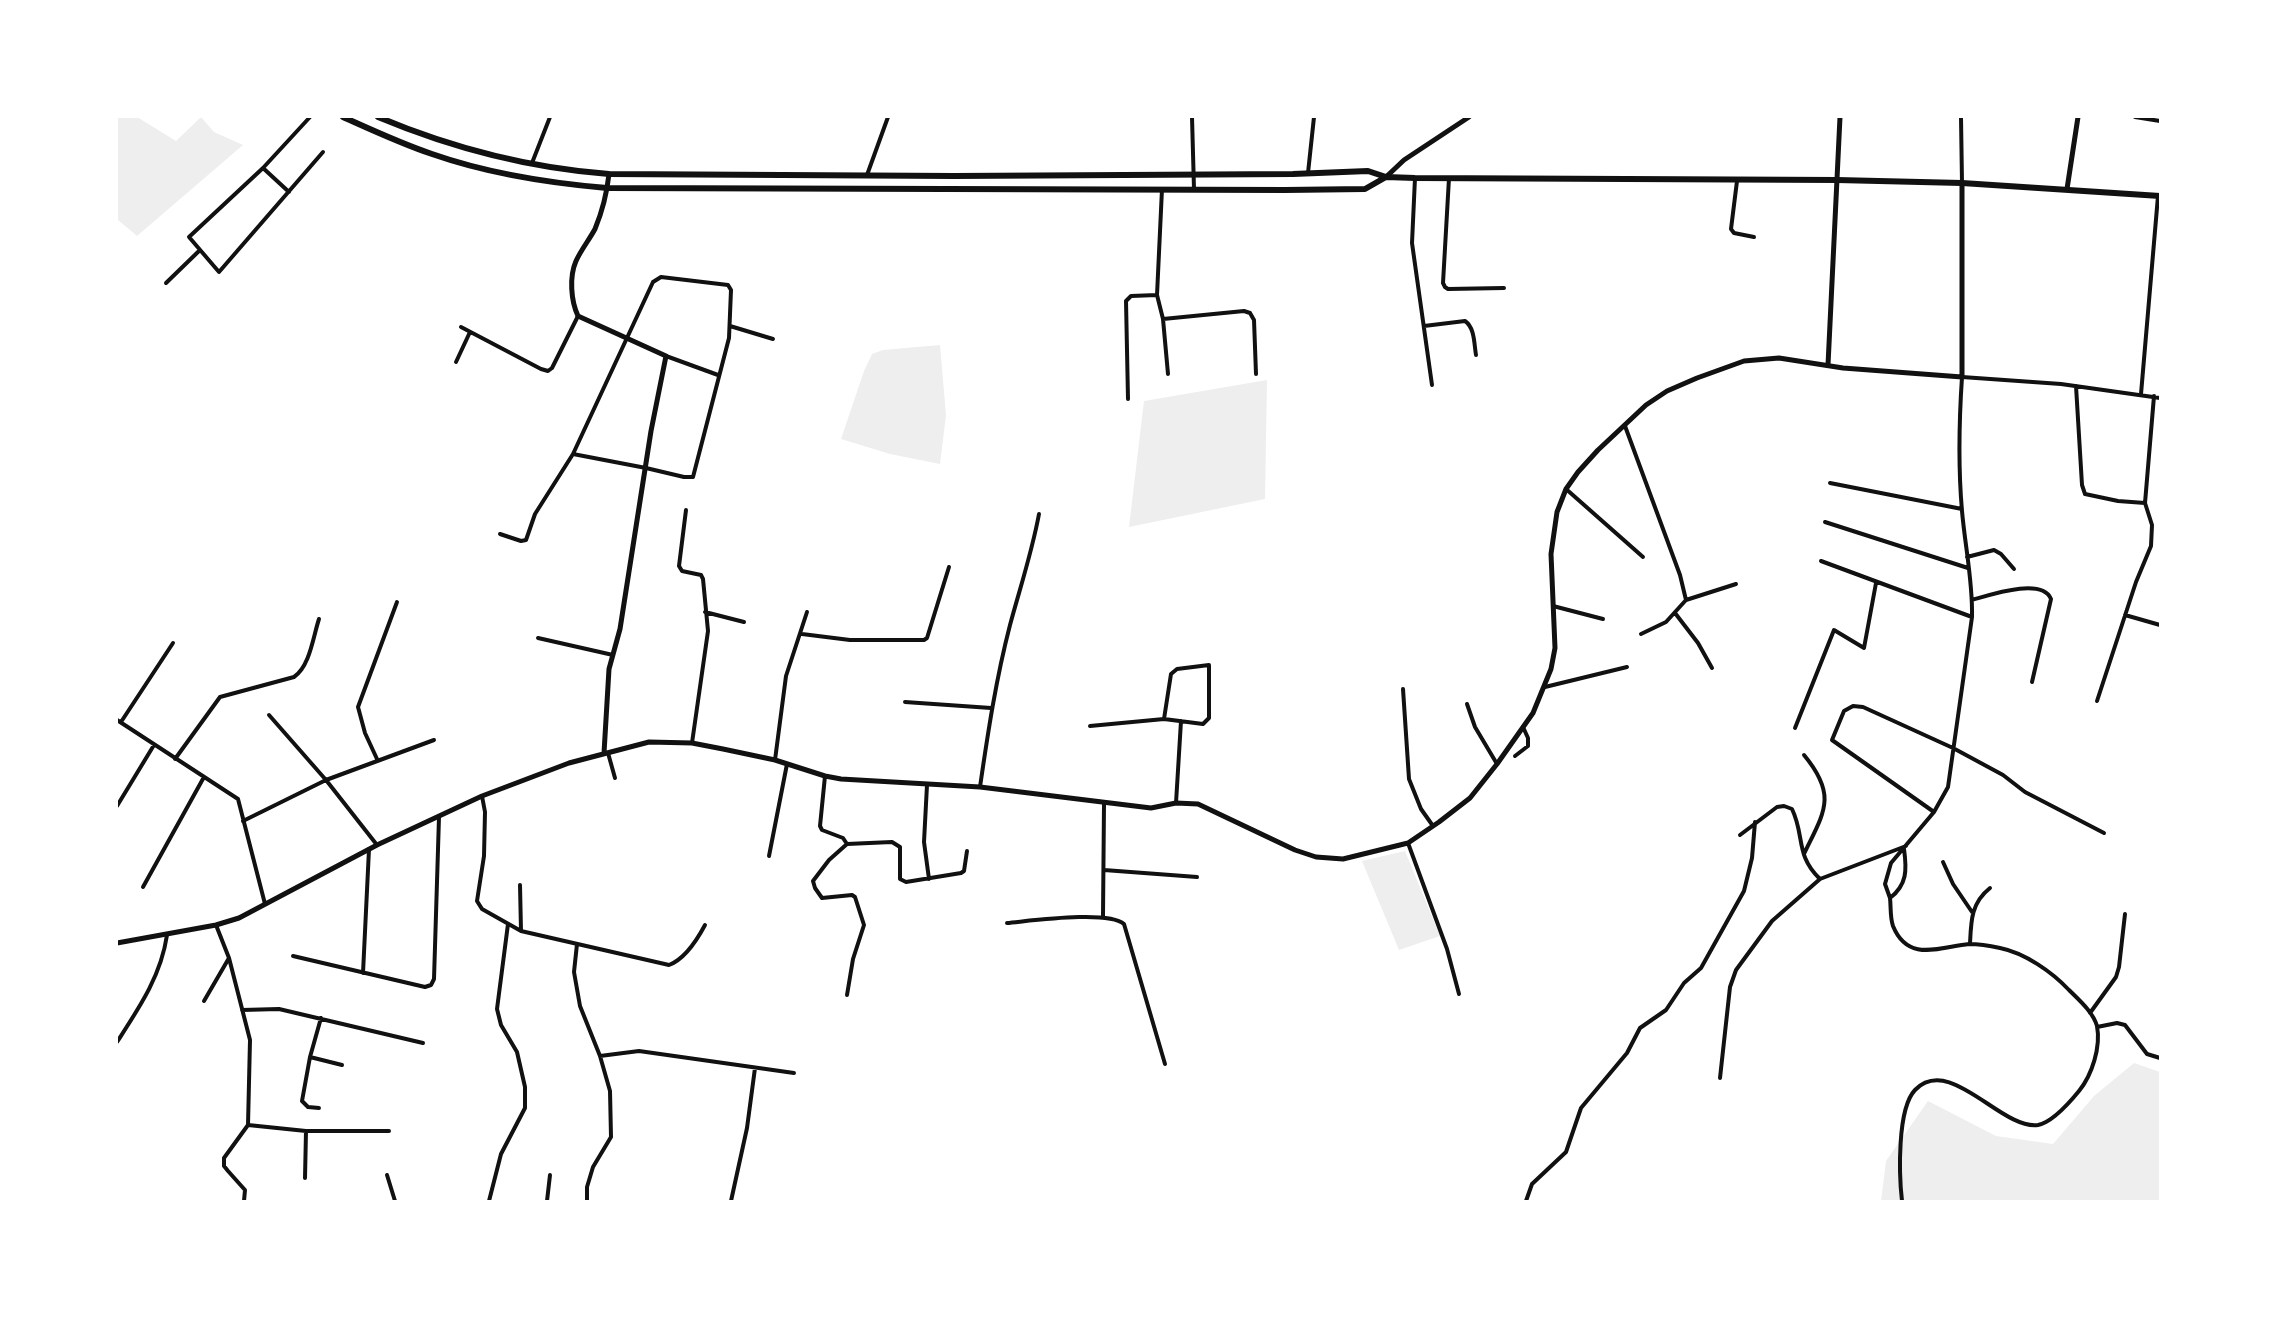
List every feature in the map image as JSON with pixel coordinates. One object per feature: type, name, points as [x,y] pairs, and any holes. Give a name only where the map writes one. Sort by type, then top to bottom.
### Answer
[{"type":"main road","points":[[343,117],[432,154],[471,166],[531,180],[607,188],[1365,189],[1386,177]]},
{"type":"main road","points":[[378,117],[441,142],[478,152],[571,171],[609,174],[866,176],[1308,174],[1368,171],[1386,177],[1416,178],[1837,180],[1962,183],[2159,196]]},
{"type":"street","points":[[310,117],[263,168],[189,237],[219,272],[323,152]]},
{"type":"street","points":[[532,164],[550,117]]},
{"type":"street","points":[[866,176],[888,117]]},
{"type":"street","points":[[1192,117],[1194,189]]},
{"type":"street","points":[[1308,174],[1314,117]]},
{"type":"street","points":[[1386,177],[1404,160],[1469,117]]},
{"type":"street","points":[[1828,365],[1840,117]]},
{"type":"street","points":[[1902,1201],[1902,1128],[1905,1110],[1913,1092],[1922,1084],[1936,1079],[1952,1083],[2022,1123],[2038,1125],[2052,1118],[2081,1089],[2096,1060],[2097,1028],[2090,1013],[2061,982],[2038,965],[2010,951],[1970,944],[1937,951],[1925,951],[1911,946],[1905,942],[1893,925],[1890,898],[1885,884],[1891,863],[1934,812],[1948,787],[1972,617],[1958,457],[1962,377],[1961,117]]},
{"type":"street","points":[[2067,189],[2078,117]]},
{"type":"street","points":[[2135,117],[2160,121]]},
{"type":"street","points":[[263,168],[289,192]]},
{"type":"street","points":[[609,174],[595,228],[575,263],[572,284],[574,308],[578,316],[666,356],[718,375]]},
{"type":"street","points":[[1416,178],[1412,243],[1432,385]]},
{"type":"street","points":[[1449,178],[1444,287],[1448,289],[1504,288]]},
{"type":"street","points":[[1737,181],[1731,229],[1734,233],[1754,237]]},
{"type":"street","points":[[1162,188],[1157,295],[1163,319],[1168,374]]},
{"type":"street","points":[[2141,394],[2159,196]]},
{"type":"street","points":[[166,283],[200,250]]},
{"type":"street","points":[[500,534],[517,540],[526,540],[535,514],[573,454],[653,282],[661,277],[728,285],[731,290],[730,326],[693,477],[573,454]]},
{"type":"street","points":[[1128,399],[1126,301],[1131,296],[1157,295]]},
{"type":"street","points":[[1163,319],[1244,311],[1250,313],[1254,320],[1256,374]]},
{"type":"street","points":[[460,327],[548,371],[552,368],[578,316]]},
{"type":"street","points":[[1424,326],[1465,321],[1472,329],[1476,355]]},
{"type":"street","points":[[730,326],[773,339]]},
{"type":"street","points":[[456,362],[471,332]]},
{"type":"street","points":[[615,778],[606,753],[609,669],[620,629],[651,431],[666,356]]},
{"type":"street","points":[[117,943],[216,925],[239,918],[369,848],[482,796],[569,763],[649,742],[692,743],[775,760],[825,776],[980,787],[1151,808],[1176,803],[1198,804],[1316,858],[1343,859],[1408,843],[1470,798],[1523,727],[1545,687],[1555,648],[1552,606],[1552,542],[1557,512],[1566,489],[1598,450],[1646,405],[1667,391],[1732,364],[1779,358],[1828,365],[2076,386],[2160,398]]},
{"type":"street","points":[[2076,386],[2078,439],[2082,485],[2085,494],[2118,501],[2145,503]]},
{"type":"street","points":[[2097,701],[2125,615],[2151,546],[2152,525],[2145,503],[2154,396]]},
{"type":"street","points":[[1624,425],[1680,575],[1686,600]]},
{"type":"street","points":[[1830,483],[1962,509]]},
{"type":"street","points":[[1566,489],[1643,557]]},
{"type":"street","points":[[686,510],[679,566],[682,571],[701,575],[704,583],[708,631],[692,743]]},
{"type":"street","points":[[980,787],[991,708],[1010,626],[1032,553],[1039,514]]},
{"type":"street","points":[[1825,522],[1968,568]]},
{"type":"street","points":[[1966,557],[1994,550],[2014,569]]},
{"type":"street","points":[[1821,561],[1972,617]]},
{"type":"street","points":[[802,634],[850,640],[924,640],[927,638],[949,567]]},
{"type":"street","points":[[1795,728],[1834,630],[1864,648],[1876,583]]},
{"type":"street","points":[[1641,634],[1666,622],[1686,600],[1736,584]]},
{"type":"street","points":[[1972,600],[2012,590],[2043,590],[2048,593],[2051,599],[2032,682]]},
{"type":"street","points":[[377,759],[365,733],[358,707],[397,602]]},
{"type":"street","points":[[1552,606],[1603,619]]},
{"type":"street","points":[[705,612],[744,622]]},
{"type":"street","points":[[775,760],[786,676],[802,634],[807,612]]},
{"type":"street","points":[[1675,613],[1698,643],[1712,668]]},
{"type":"street","points":[[2125,615],[2160,625]]},
{"type":"street","points":[[175,759],[220,697],[294,677],[300,673],[305,665],[319,619]]},
{"type":"street","points":[[538,638],[613,655]]},
{"type":"street","points":[[173,644],[119,721],[238,799],[265,904]]},
{"type":"street","points":[[1090,726],[1164,719],[1203,724],[1209,718],[1209,665],[1177,669],[1171,674],[1164,719]]},
{"type":"street","points":[[1545,687],[1627,667]]},
{"type":"street","points":[[1403,689],[1409,779],[1422,809],[1433,826]]},
{"type":"street","points":[[905,702],[991,708]]},
{"type":"street","points":[[1467,705],[1474,727],[1497,764]]},
{"type":"street","points":[[1934,812],[1832,740],[1844,711],[1853,706],[1863,707],[1953,748],[2003,775],[2025,792],[2104,833]]},
{"type":"street","points":[[269,715],[326,780],[377,845]]},
{"type":"street","points":[[1176,803],[1180,721]]},
{"type":"street","points":[[1515,756],[1527,746],[1528,738],[1523,727]]},
{"type":"street","points":[[243,821],[326,780],[377,759],[434,740]]},
{"type":"street","points":[[117,806],[154,745]]},
{"type":"street","points":[[1803,855],[1825,809],[1822,783],[1804,755]]},
{"type":"street","points":[[769,856],[787,763]]},
{"type":"street","points":[[825,776],[820,826],[822,830],[843,838],[847,844]]},
{"type":"street","points":[[143,887],[204,777]]},
{"type":"street","points":[[927,784],[924,842],[929,879]]},
{"type":"street","points":[[482,796],[485,812],[484,856],[477,901],[482,909],[521,931],[669,965],[679,962],[705,925]]},
{"type":"street","points":[[1103,916],[1104,804]]},
{"type":"street","points":[[1740,835],[1777,807],[1784,806],[1792,809],[1808,868],[1820,879]]},
{"type":"street","points":[[293,956],[425,987],[430,985],[434,980],[439,816]]},
{"type":"street","points":[[1526,1201],[1532,1184],[1566,1152],[1581,1108],[1627,1053],[1640,1028],[1666,1010],[1684,983],[1701,968],[1744,891],[1752,858],[1755,822]]},
{"type":"street","points":[[847,995],[853,959],[864,925],[857,899],[852,895],[822,898],[815,888],[813,881],[829,860],[847,844],[892,842],[900,847],[900,879],[902,881],[961,873],[964,871],[967,851]]},
{"type":"street","points":[[1408,843],[1447,949],[1459,994]]},
{"type":"street","points":[[363,973],[369,848]]},
{"type":"street","points":[[1720,1078],[1730,987],[1736,970],[1772,921],[1820,879],[1905,848]]},
{"type":"street","points":[[1890,898],[1900,890],[1907,872],[1905,848]]},
{"type":"street","points":[[1943,862],[1953,884],[1972,912]]},
{"type":"street","points":[[1104,870],[1197,877]]},
{"type":"street","points":[[520,885],[521,931]]},
{"type":"street","points":[[1970,944],[1972,912],[1980,895],[1990,888]]},
{"type":"street","points":[[2090,1013],[2116,976],[2125,914]]},
{"type":"street","points":[[1007,923],[1103,916],[1116,919],[1124,924],[1164,1064]]},
{"type":"street","points":[[489,1201],[501,1154],[525,1108],[525,1087],[517,1052],[501,1025],[497,1009],[508,924]]},
{"type":"street","points":[[216,925],[229,958],[250,1040],[248,1125],[224,1158],[224,1166],[245,1190],[244,1201]]},
{"type":"street","points":[[117,1042],[147,995],[164,956],[167,935]]},
{"type":"street","points":[[577,944],[574,972],[580,1006],[600,1056],[610,1090],[611,1137],[593,1167],[587,1187],[587,1201]]},
{"type":"street","points":[[204,1001],[229,958]]},
{"type":"street","points":[[243,1010],[279,1009],[423,1043]]},
{"type":"street","points":[[319,1108],[308,1107],[302,1101],[310,1057],[321,1018]]},
{"type":"street","points":[[2097,1028],[2117,1023],[2125,1025],[2147,1054],[2160,1058]]},
{"type":"street","points":[[600,1056],[639,1051],[794,1073]]},
{"type":"street","points":[[310,1057],[342,1065]]},
{"type":"street","points":[[731,1201],[747,1128],[755,1068]]},
{"type":"street","points":[[248,1125],[306,1131],[389,1131]]},
{"type":"street","points":[[305,1178],[306,1131]]},
{"type":"street","points":[[387,1175],[395,1201]]},
{"type":"street","points":[[547,1201],[550,1175]]},
{"type":"shaded area","points":[[117,117],[137,117],[176,141],[201,117],[214,132],[243,145],[137,236],[117,219]]},
{"type":"shaded area","points":[[940,345],[946,415],[940,464],[890,454],[841,439],[872,354],[883,350]]},
{"type":"shaded area","points":[[1267,380],[1265,499],[1129,527],[1144,401]]},
{"type":"shaded area","points":[[1405,851],[1440,936],[1399,950],[1362,861]]},
{"type":"shaded area","points":[[2134,1063],[2160,1072],[2160,1201],[1881,1201],[1886,1161],[1928,1101],[1996,1136],[2053,1144],[2094,1096]]}]
